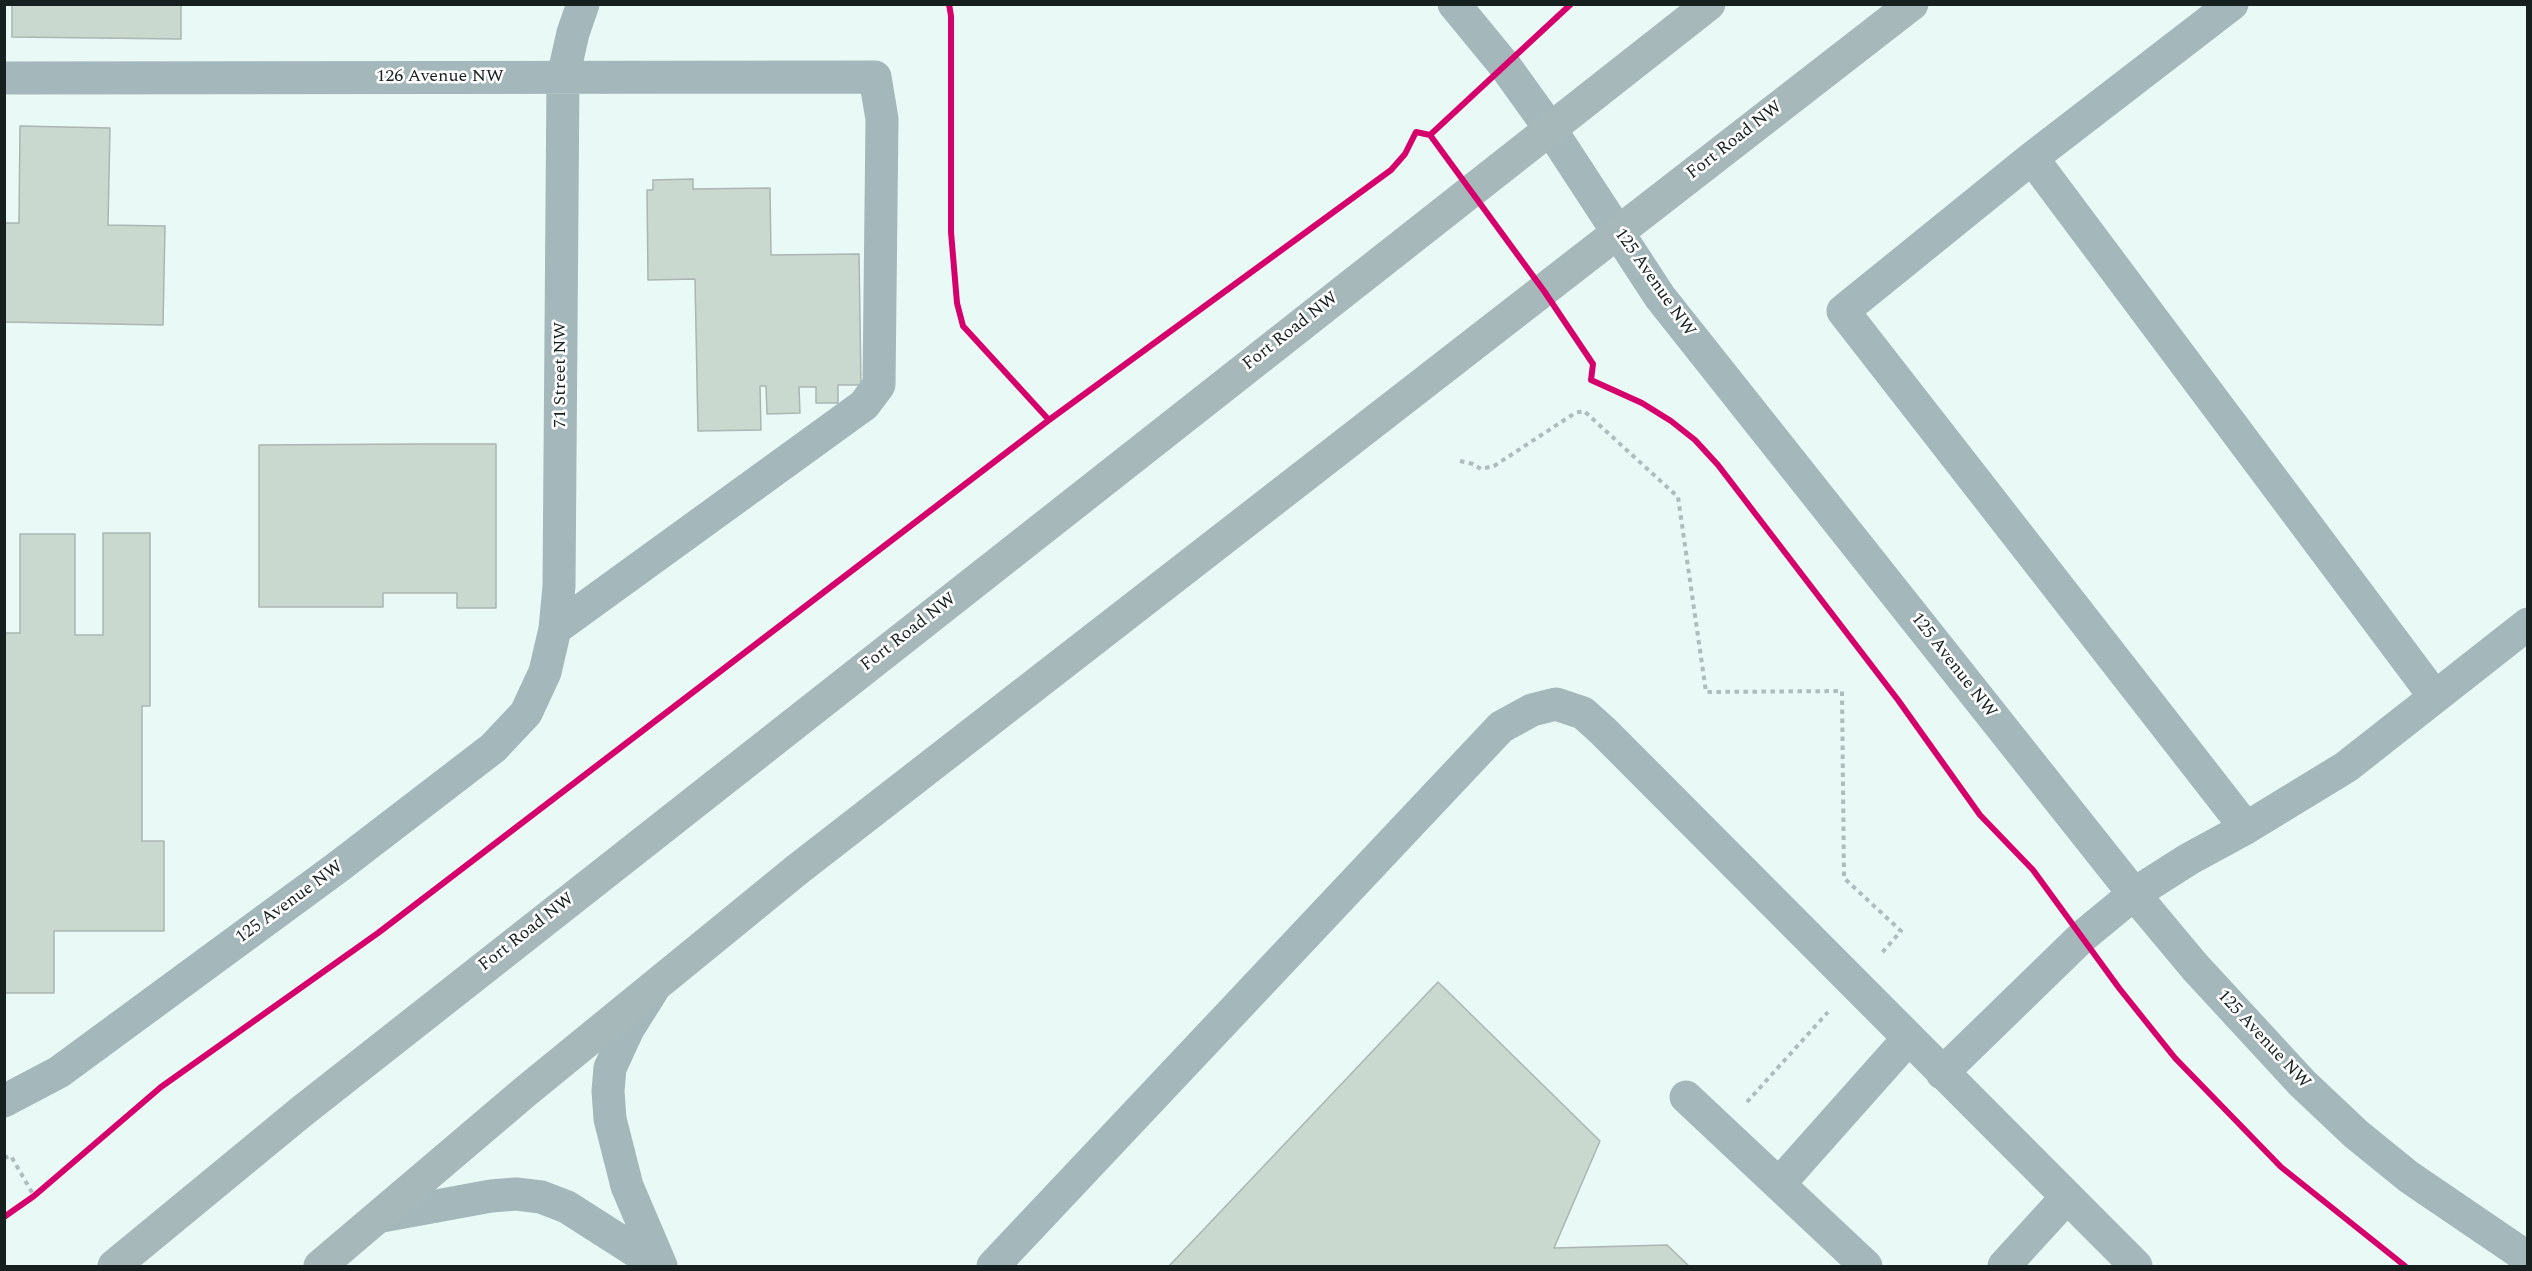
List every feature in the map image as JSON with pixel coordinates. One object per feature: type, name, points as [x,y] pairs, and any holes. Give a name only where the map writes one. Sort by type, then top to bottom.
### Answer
[{"type":"main road","name":"Fort Road NW","points":[[114,1266],[301,1112],[1709,4]]},
{"type":"main road","name":"Fort Road NW","points":[[320,1266],[382,1216],[526,1091],[913,779],[1619,234],[1691,174],[1912,4]]},
{"type":"street","points":[[563,77],[573,33],[583,4]]},
{"type":"street","name":"125 Avenue NW","points":[[1454,4],[1505,66],[1551,130],[1660,297],[2134,894],[2195,967],[2302,1083],[2356,1134],[2409,1177],[2528,1258]]},
{"type":"street","points":[[2232,4],[2032,158],[1843,311],[2246,828]]},
{"type":"street","name":"71 Street NW","points":[[545,672],[555,628],[559,586],[563,77]]},
{"type":"street","name":"126 Avenue NW","points":[[4,78],[875,77],[882,119],[879,385],[864,405],[555,628]]},
{"type":"street","points":[[2032,158],[2436,697]]},
{"type":"street","points":[[1942,1073],[2083,936],[2134,894],[2189,858],[2246,828],[2346,767],[2528,624]]},
{"type":"street","name":"125 Avenue NW","points":[[4,1101],[59,1072],[338,867],[493,748],[526,713],[545,672]]},
{"type":"street","points":[[993,1266],[1500,727],[1532,710],[1556,704],[1583,713],[2136,1266]]},
{"type":"street","points":[[658,983],[628,1029],[610,1068],[608,1091],[610,1119],[627,1186],[660,1266]]},
{"type":"street","points":[[1779,1184],[1908,1039]]},
{"type":"street","points":[[1686,1097],[1866,1266]]},
{"type":"street","points":[[382,1216],[491,1196],[516,1194],[541,1197],[567,1207],[660,1266]]},
{"type":"street","points":[[2004,1266],[2067,1197]]},
{"type":"path","points":[[1460,461],[1473,464],[1481,469],[1494,466],[1575,413],[1584,411],[1678,497],[1706,692],[1842,691],[1844,878],[1901,931],[1744,1105]]},
{"type":"path","points":[[4,1158],[11,1156],[34,1196]]},
{"type":"path","points":[[27,1201],[42,1190]]},
{"type":"building","points":[[12,4],[181,4],[181,39],[12,37]]},
{"type":"building","points":[[20,126],[110,128],[108,225],[165,226],[163,325],[4,322],[5,223],[19,223]]},
{"type":"building","points":[[693,179],[693,189],[770,188],[771,255],[859,254],[861,385],[838,385],[838,403],[816,403],[816,387],[799,387],[800,413],[767,414],[766,386],[760,386],[761,430],[698,431],[695,279],[648,280],[647,190],[653,190],[653,180]]},
{"type":"building","points":[[496,444],[496,608],[457,608],[457,593],[383,593],[383,607],[259,607],[259,445]]},
{"type":"building","points":[[103,533],[150,533],[150,706],[142,706],[142,841],[164,841],[164,931],[54,931],[54,993],[4,993],[4,633],[20,633],[20,534],[75,534],[75,635],[103,635]]},
{"type":"building","points":[[1438,982],[1600,1141],[1554,1248],[1667,1245],[1689,1266],[1169,1266]]},
{"type":"cycle path","points":[[949,4],[951,16],[951,232],[957,303],[963,326],[1049,420]]},
{"type":"cycle path","points":[[1430,135],[1571,4]]},
{"type":"cycle path","points":[[4,1217],[34,1196],[161,1087],[378,933],[1049,420],[1391,170],[1405,154],[1416,132],[1430,135],[1544,291],[1593,364],[1591,380],[1642,403],[1671,421],[1695,440],[1718,465],[1898,700],[1980,815],[2033,870],[2119,988],[2175,1058],[2281,1167],[2405,1266]]}]
